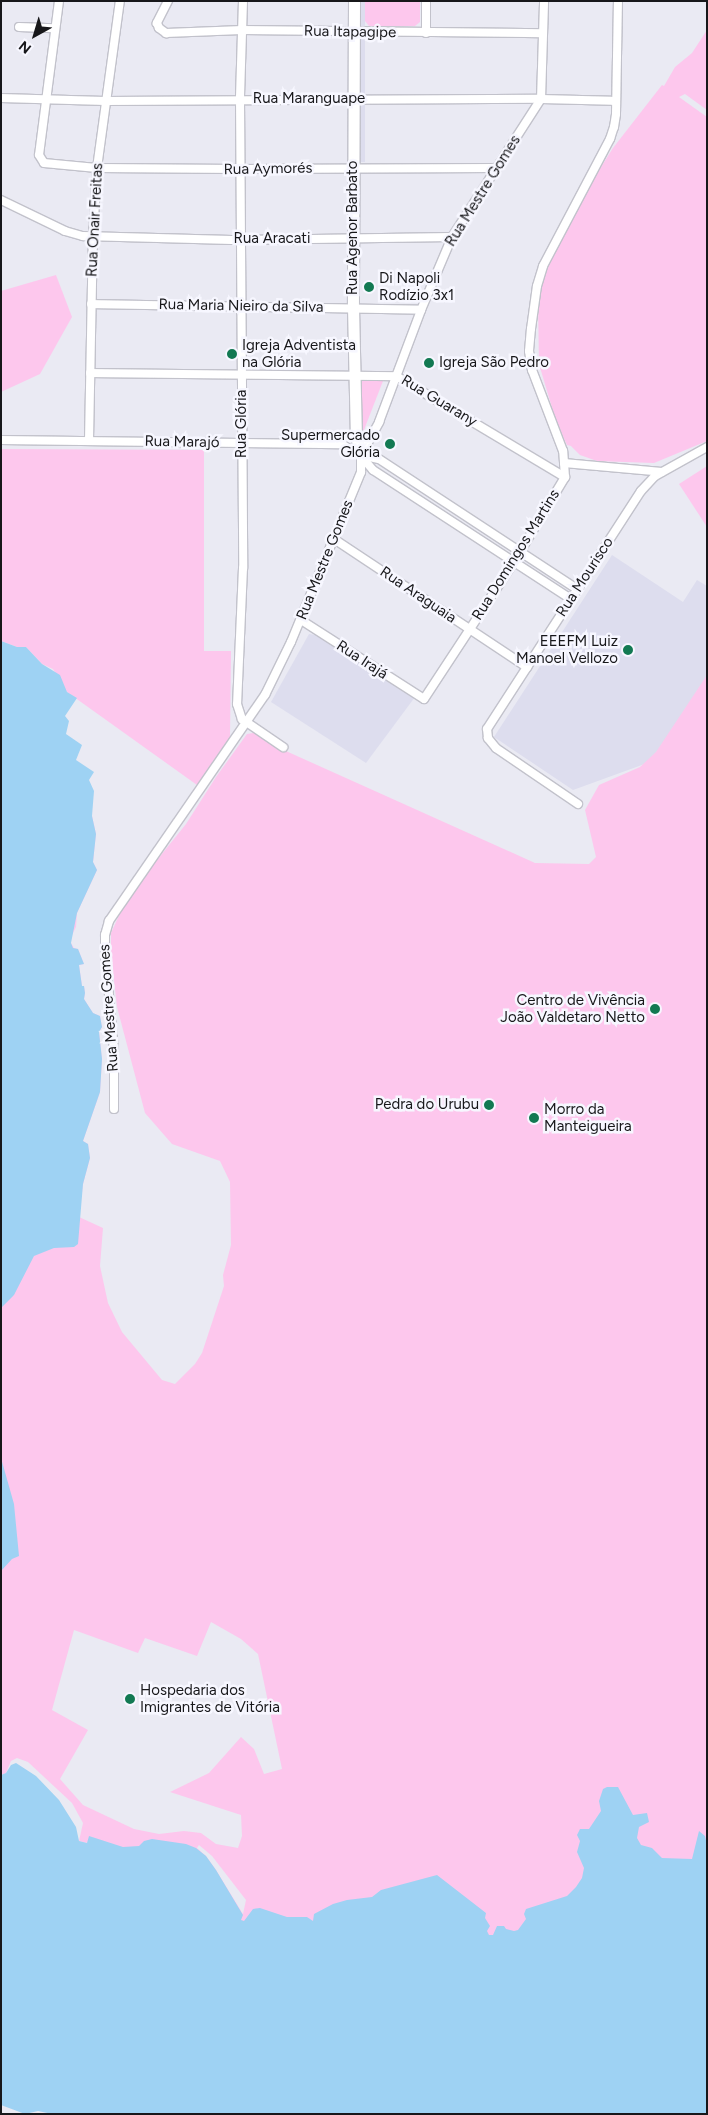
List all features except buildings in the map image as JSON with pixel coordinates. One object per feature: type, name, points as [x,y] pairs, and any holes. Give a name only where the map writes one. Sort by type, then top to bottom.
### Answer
[{"type":"street","points":[[45,98],[59,1]]},
{"type":"street","name":"Rua Onair Freitas","points":[[89,440],[92,236],[97,168],[120,1]]},
{"type":"street","name":"Rua Itapagipe","points":[[168,1],[157,23],[158,28],[166,33],[242,30],[355,33],[544,33]]},
{"type":"street","name":"Rua Glória","points":[[243,1],[240,99],[243,568],[236,694],[238,712],[247,723]]},
{"type":"street","name":"Rua Agenor Barbato","points":[[354,1],[353,307],[356,437],[361,455]]},
{"type":"street","points":[[426,1],[426,33]]},
{"type":"street","name":"Rua Mestre Gomes","points":[[114,1108],[114,1051],[105,951],[105,935],[109,922],[265,696],[301,620],[361,472],[361,455],[379,422],[421,310],[452,237],[541,99],[544,1]]},
{"type":"street","name":"Rua Domingos Martins","points":[[424,700],[522,550],[565,477],[563,452],[532,370],[529,351],[534,298],[543,266],[557,236],[610,139],[616,114],[618,1]]},
{"type":"street","points":[[20,27],[54,28]]},
{"type":"street","name":"Rua Maranguape","points":[[1,98],[105,101],[541,99],[616,101]]},
{"type":"street","name":"Rua Aymorés","points":[[45,98],[39,155],[41,161],[47,165],[97,168],[240,170],[497,168]]},
{"type":"street","name":"Rua Aracati","points":[[1,200],[65,231],[92,236],[242,240],[452,237]]},
{"type":"street","name":"Rua Maria Nieiro da Silva","points":[[91,304],[353,307],[421,310]]},
{"type":"street","name":"Rua Guarany","points":[[90,374],[242,373],[355,377],[396,376],[565,477]]},
{"type":"street","name":"Rua Marajó","points":[[1,440],[341,444],[361,455],[379,460],[522,550],[578,589]]},
{"type":"street","name":"Rua Mourisco","points":[[578,804],[496,748],[488,738],[490,724],[641,491],[662,472],[707,447]]},
{"type":"street","name":"Rua Marajó","points":[[361,455],[373,470],[571,599]]},
{"type":"street","points":[[564,463],[662,472]]},
{"type":"street","name":"Rua Araguaia","points":[[334,539],[527,667]]},
{"type":"street","name":"Rua Irajá","points":[[301,620],[424,700]]},
{"type":"street","points":[[247,723],[283,747]]},
{"type":"shaded area","points":[[354,1],[365,1],[365,162],[354,162]]},
{"type":"shaded area","points":[[365,1],[420,1],[420,22],[415,26],[369,26],[365,21]]},
{"type":"shaded area","points":[[707,30],[707,110],[685,94],[679,97],[707,117],[707,441],[654,463],[597,461],[580,455],[571,446],[567,445],[556,421],[539,364],[538,302],[547,259],[564,226],[613,148],[662,85],[664,86],[675,67],[692,53]]},
{"type":"shaded area","points":[[56,275],[72,317],[40,374],[1,392],[1,291]]},
{"type":"shaded area","points":[[360,381],[383,381],[362,435]]},
{"type":"shaded area","points":[[1,449],[204,450],[204,651],[231,651],[230,738],[197,785],[67,692],[53,669],[42,664],[26,647],[17,647],[1,641]]},
{"type":"shaded area","points":[[707,466],[707,527],[679,484]]},
{"type":"shaded area","name":"EEEFM Luiz Manoel Vellozo","points":[[612,555],[683,602],[697,580],[707,586],[707,677],[650,762],[573,790],[494,737]]},
{"type":"shaded area","points":[[309,634],[322,636],[415,697],[366,763],[271,702]]},
{"type":"shaded area","points":[[707,675],[707,2107],[701,2114],[395,2114],[123,1848],[90,1837],[87,1843],[79,1841],[83,1823],[72,1803],[28,1762],[17,1758],[11,1761],[6,1773],[1,1775],[1,834],[92,816],[96,834],[93,862],[97,870],[77,913],[76,927],[71,937],[71,943],[74,948],[78,949],[84,964],[79,965],[82,986],[84,986],[84,999],[93,1013],[100,1016],[102,1027],[99,1032],[102,1059],[100,1092],[83,1141],[88,1144],[90,1158],[83,1184],[79,1217],[103,1228],[100,1266],[108,1303],[122,1332],[162,1380],[175,1384],[195,1364],[202,1353],[224,1286],[223,1275],[231,1245],[230,1182],[220,1161],[172,1144],[145,1113],[117,1007],[111,954],[111,933],[122,909],[149,870],[186,824],[216,777],[247,734],[259,732],[277,747],[535,863],[589,864],[596,857],[585,810],[599,785],[640,767],[656,752]],"holes":[[[211,1622],[241,1639],[258,1654],[282,1769],[264,1774],[254,1749],[241,1737],[209,1773],[170,1792],[241,1815],[242,1836],[238,1848],[216,1844],[201,1833],[184,1831],[159,1834],[134,1829],[83,1805],[60,1779],[88,1730],[52,1710],[74,1630],[138,1653],[145,1638],[197,1656]],[[199,1845],[212,1856],[246,1900],[243,1914],[216,1870],[206,1856],[197,1848]]]},
{"type":"water","points":[[1,641],[17,647],[26,647],[42,664],[60,675],[67,692],[77,698],[65,716],[69,721],[66,734],[82,745],[76,760],[94,772],[89,780],[94,791],[92,816],[96,834],[93,862],[97,870],[77,913],[71,943],[73,948],[78,949],[84,964],[79,965],[82,986],[84,986],[84,999],[93,1013],[100,1016],[102,1027],[99,1032],[102,1059],[100,1092],[83,1141],[88,1144],[90,1158],[83,1184],[78,1244],[74,1247],[54,1248],[34,1256],[14,1295],[1,1308]]},
{"type":"water","points":[[1,1458],[14,1504],[19,1556],[12,1559],[1,1571]]},
{"type":"water","points":[[16,1763],[36,1776],[59,1800],[76,1827],[79,1841],[87,1843],[89,1836],[123,1847],[139,1846],[144,1841],[152,1839],[186,1844],[196,1848],[206,1856],[216,1870],[243,1915],[241,1920],[244,1921],[253,1909],[260,1908],[287,1917],[307,1917],[313,1921],[314,1914],[333,1904],[372,1897],[381,1890],[437,1875],[486,1913],[485,1918],[490,1926],[487,1931],[489,1935],[493,1935],[497,1926],[504,1926],[506,1929],[514,1931],[518,1930],[526,1919],[524,1914],[526,1909],[567,1896],[576,1887],[582,1878],[584,1868],[577,1852],[580,1841],[577,1835],[580,1829],[589,1829],[601,1811],[599,1801],[603,1789],[618,1787],[633,1815],[647,1813],[649,1822],[639,1827],[637,1838],[641,1845],[652,1848],[662,1858],[692,1859],[699,1831],[705,1836],[707,1845],[707,2114],[52,2114],[38,2111],[25,2114],[1,2105],[1,1775],[6,1773],[11,1765]]},
{"type":"place","name":"Di Napoli Rodízio 3x1","points":[[369,287]]},
{"type":"place","name":"Igreja Adventista na Glória","points":[[232,354]]},
{"type":"place","name":"Igreja São Pedro","points":[[429,363]]},
{"type":"place","name":"Supermercado Glória","points":[[390,444]]},
{"type":"place","name":"EEEFM Luiz Manoel Vellozo","points":[[628,650]]},
{"type":"place","name":"Centro de Vivência João Valdetaro Netto","points":[[655,1009]]},
{"type":"place","name":"Pedra do Urubu","points":[[489,1105]]},
{"type":"place","name":"Morro da Manteigueira","points":[[534,1118]]},
{"type":"place","name":"Hospedaria dos Imigrantes de Vitória","points":[[130,1699]]}]
